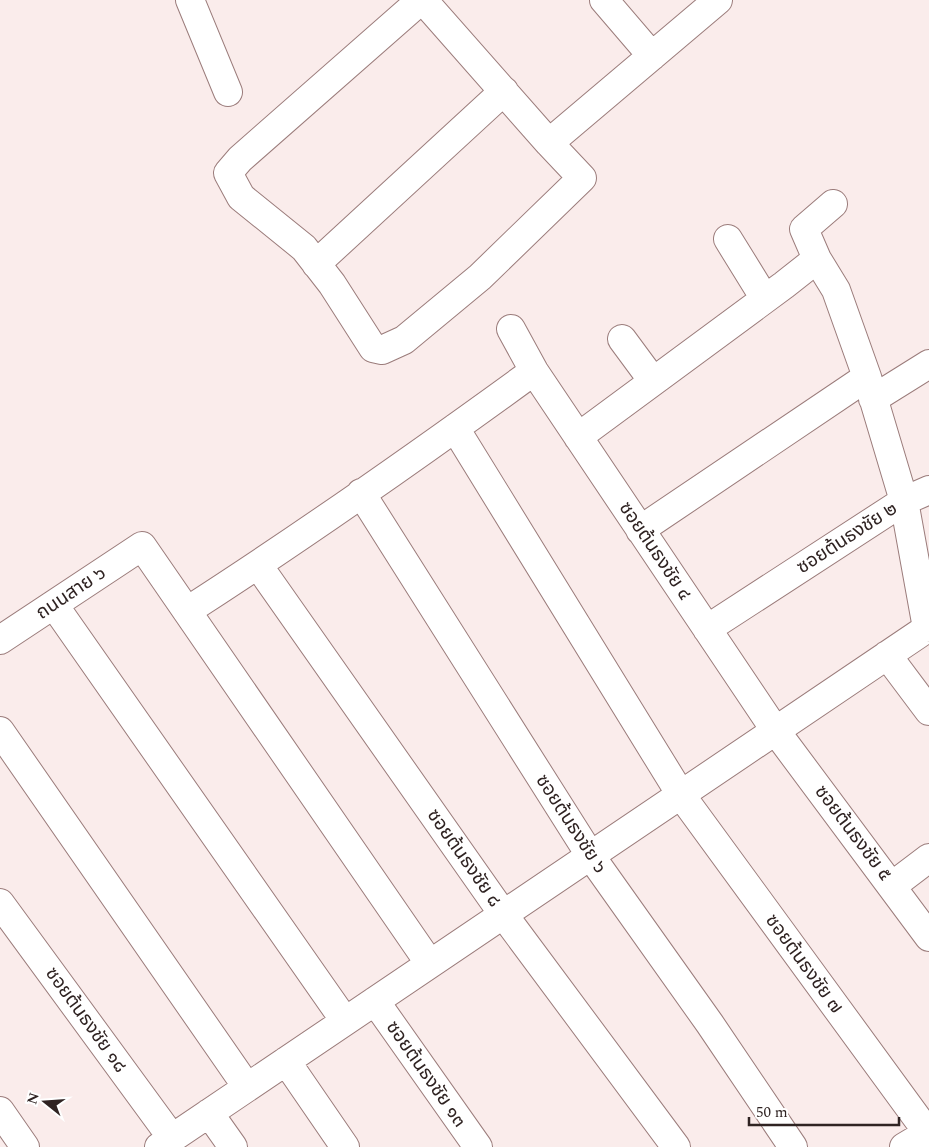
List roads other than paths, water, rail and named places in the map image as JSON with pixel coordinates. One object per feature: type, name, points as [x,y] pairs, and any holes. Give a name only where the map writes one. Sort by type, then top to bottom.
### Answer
[{"type":"street","points":[[190,0],[228,92]]},
{"type":"street","points":[[422,0],[504,91],[582,178],[480,277],[404,340],[382,350],[373,348],[332,284],[304,248],[241,197],[228,173],[240,159],[422,0]]},
{"type":"street","points":[[604,0],[652,56]]},
{"type":"street","points":[[549,143],[718,0]]},
{"type":"street","points":[[316,264],[504,91]]},
{"type":"street","points":[[833,204],[804,229],[817,259],[836,290],[870,388],[904,501],[929,490]]},
{"type":"street","points":[[728,239],[765,299]]},
{"type":"street","points":[[578,437],[817,259]]},
{"type":"street","name":"ซอยต้นธงชัย ๔","points":[[511,329],[534,371],[776,730]]},
{"type":"street","points":[[622,339],[654,381]]},
{"type":"street","points":[[640,530],[870,388],[929,364]]},
{"type":"street","points":[[430,964],[187,611],[258,565],[534,371]]},
{"type":"street","points":[[455,428],[680,795]]},
{"type":"street","name":"ซอยต้นธงชัย ๖","points":[[361,493],[590,855],[710,1024],[793,1147]]},
{"type":"street","name":"ซอยต้นธงชัย ๒","points":[[707,628],[904,501],[928,628]]},
{"type":"street","name":"ถนนสาย ๖","points":[[0,640],[142,546],[187,611]]},
{"type":"street","name":"ซอยต้นธงชัย ๘","points":[[258,565],[503,914],[676,1147]]},
{"type":"street","points":[[54,605],[345,1021]]},
{"type":"street","points":[[165,1143],[928,628]]},
{"type":"street","points":[[887,656],[929,711]]},
{"type":"street","name":"ซอยต้นธงชัย ๕","points":[[776,730],[929,937]]},
{"type":"street","points":[[0,731],[247,1087]]},
{"type":"street","name":"ซอยต้นธงชัย ๗","points":[[680,795],[928,1133]]},
{"type":"street","points":[[892,886],[929,858]]},
{"type":"street","name":"ซอยต้นธงชัย ๑๘","points":[[0,903],[165,1143]]},
{"type":"street","name":"ซอยต้นธงชัย ๑๓","points":[[375,1001],[478,1147]]},
{"type":"street","points":[[286,1061],[345,1147]]},
{"type":"street","points":[[0,1111],[25,1147]]},
{"type":"street","points":[[209,1113],[233,1147]]},
{"type":"street","points":[[904,1147],[928,1133]]}]
